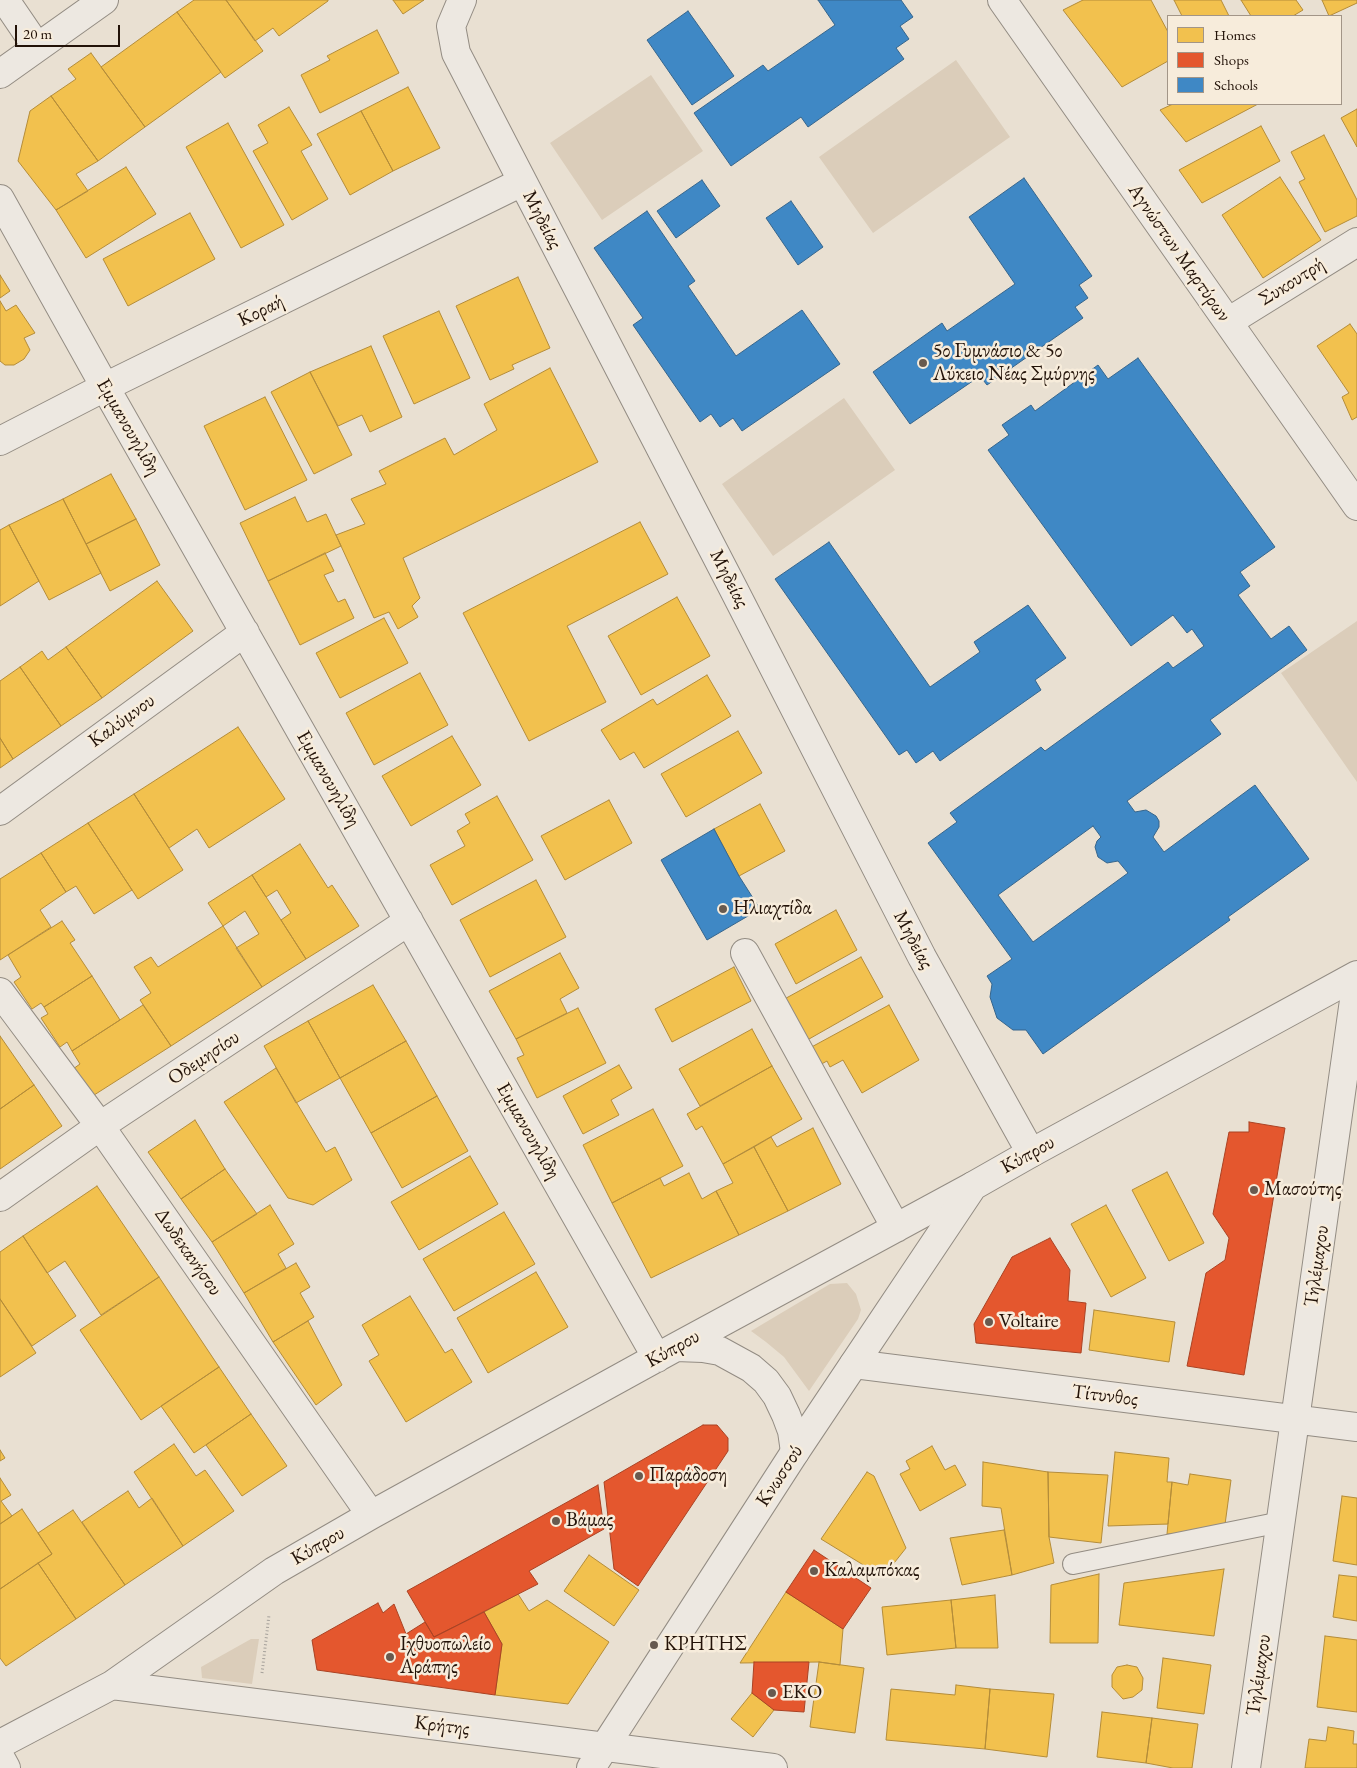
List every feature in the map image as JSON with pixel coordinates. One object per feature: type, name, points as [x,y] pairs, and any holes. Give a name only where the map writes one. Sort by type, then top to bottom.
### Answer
[{"type":"street","points":[[5,0],[37,47]]},
{"type":"street","points":[[0,74],[104,0]]},
{"type":"street","name":"Μηδείας","points":[[462,0],[451,26],[456,53],[729,579],[922,957],[1031,1153]]},
{"type":"street","name":"Αγνώστων Μαρτύρων","points":[[1002,0],[1357,506]]},
{"type":"street","name":"Κοραή","points":[[0,441],[105,387],[522,182]]},
{"type":"street","name":"Εμμανουηλίδη","points":[[0,199],[409,921],[666,1353]]},
{"type":"street","name":"Συκουτρή","points":[[1228,322],[1357,242]]},
{"type":"street","name":"Καλύμνου","points":[[0,811],[245,632]]},
{"type":"street","name":"Οδεμησίου","points":[[0,1197],[100,1126],[409,921]]},
{"type":"street","points":[[745,953],[896,1228]]},
{"type":"street","name":"Κύπρου","points":[[0,1744],[112,1685],[274,1571],[371,1515],[1357,975]]},
{"type":"street","name":"Τηλέμαχου","points":[[1246,1768],[1357,979]]},
{"type":"street","name":"Δωδεκανήσου","points":[[0,992],[100,1126],[371,1515]]},
{"type":"street","name":"Κνωσσού","points":[[598,1757],[796,1452],[973,1186]]},
{"type":"street","points":[[666,1353],[703,1348],[720,1351],[735,1358],[766,1381],[777,1396],[786,1415],[792,1431],[796,1452]]},
{"type":"street","name":"Τίτυνθος","points":[[854,1364],[1357,1427]]},
{"type":"street","name":"Κρήτης","points":[[112,1685],[258,1703],[598,1757],[773,1768]]},
{"type":"street","points":[[0,1757],[6,1768]]},
{"type":"lane","points":[[1073,1564],[1281,1522]]},
{"type":"path","points":[[258,1703],[274,1571]]},
{"type":"shaded area","points":[[956,60],[1010,137],[873,233],[819,157]]},
{"type":"shaded area","points":[[651,75],[703,151],[602,220],[550,143]]},
{"type":"shaded area","points":[[844,398],[895,470],[773,556],[722,484]]},
{"type":"shaded area","points":[[1357,621],[1357,782],[1281,673]]},
{"type":"shaded area","points":[[847,1283],[856,1294],[861,1310],[858,1319],[809,1391],[784,1357],[751,1331],[830,1284]]},
{"type":"shaded area","points":[[251,1639],[259,1639],[252,1684],[202,1678],[201,1667]]},
{"type":"building: Homes","points":[[194,0],[226,0],[263,51],[225,78],[177,12]]},
{"type":"building: Homes","points":[[226,0],[328,1],[279,36],[273,28],[255,41]]},
{"type":"building: Homes","points":[[393,0],[424,0],[403,14]]},
{"type":"building: Homes","points":[[1083,0],[1151,0],[1167,30],[1167,62],[1122,87],[1063,10]]},
{"type":"building: Homes","points":[[1174,0],[1221,0],[1228,15],[1182,15]]},
{"type":"building: Homes","points":[[1241,0],[1296,0],[1303,10],[1295,15],[1250,15]]},
{"type":"building: Homes","points":[[1322,0],[1357,0],[1357,3],[1329,15]]},
{"type":"building: Homes","points":[[177,12],[221,72],[145,127],[101,67]]},
{"type":"building: Homes","points":[[377,30],[399,73],[320,113],[301,75],[330,60],[327,56]]},
{"type":"building: Homes","points":[[91,53],[145,127],[98,161],[51,96],[76,79],[68,69]]},
{"type":"building: Homes","points":[[408,87],[440,148],[393,171],[361,111]]},
{"type":"building: Homes","points":[[51,96],[98,161],[76,174],[88,191],[56,210],[18,161],[30,111]]},
{"type":"building: Homes","points":[[1171,105],[1256,105],[1186,142],[1160,110]]},
{"type":"building: Homes","points":[[289,107],[312,145],[301,151],[328,199],[292,220],[253,151],[268,143],[258,125]]},
{"type":"building: Homes","points":[[1357,109],[1357,147],[1341,118]]},
{"type":"building: Homes","points":[[361,111],[393,171],[350,195],[317,134]]},
{"type":"building: Homes","points":[[228,123],[284,225],[241,248],[186,147]]},
{"type":"building: Homes","points":[[1261,126],[1280,161],[1202,203],[1179,170]]},
{"type":"building: Homes","points":[[1324,135],[1357,200],[1357,216],[1325,232],[1299,182],[1305,179],[1291,152]]},
{"type":"building: Homes","points":[[126,167],[156,214],[86,258],[56,210]]},
{"type":"building: Homes","points":[[1280,177],[1321,240],[1263,278],[1222,215]]},
{"type":"building: Homes","points":[[190,213],[215,259],[128,306],[103,259]]},
{"type":"building: Homes","points":[[0,275],[10,291],[0,298]]},
{"type":"building: Homes","points":[[518,277],[550,348],[512,365],[514,369],[490,380],[456,306]]},
{"type":"building: Homes","points":[[0,301],[6,311],[16,305],[35,333],[24,338],[30,350],[24,359],[14,365],[5,365],[0,361]]},
{"type":"building: Homes","points":[[439,311],[470,378],[414,404],[383,336]]},
{"type":"building: Homes","points":[[1350,324],[1357,334],[1357,417],[1352,420],[1342,397],[1349,393],[1317,346]]},
{"type":"building: Homes","points":[[371,346],[402,417],[370,432],[362,415],[338,426],[310,372]]},
{"type":"building: Homes","points":[[550,368],[598,462],[403,558],[420,598],[412,606],[418,617],[398,629],[389,612],[374,618],[336,535],[365,524],[351,499],[386,484],[379,471],[445,438],[454,455],[497,430],[484,404]]},
{"type":"building: Homes","points":[[310,372],[352,455],[314,474],[271,392]]},
{"type":"building: Homes","points":[[265,397],[307,480],[245,510],[204,426]]},
{"type":"building: Homes","points":[[111,474],[136,519],[86,544],[63,499]]},
{"type":"building: Homes","points":[[295,497],[307,522],[326,514],[341,546],[268,581],[240,523]]},
{"type":"building: Homes","points":[[63,499],[101,573],[49,600],[9,525]]},
{"type":"building: Homes","points":[[136,519],[160,565],[110,591],[86,544]]},
{"type":"building: Homes","points":[[640,522],[668,574],[567,626],[606,702],[529,741],[463,613]]},
{"type":"building: Homes","points":[[9,525],[39,581],[0,606],[0,530]]},
{"type":"building: Homes","points":[[325,553],[334,571],[324,575],[338,602],[345,599],[354,618],[300,645],[268,581]]},
{"type":"building: Homes","points":[[157,581],[193,631],[102,698],[66,647]]},
{"type":"building: Homes","points":[[677,597],[710,656],[641,695],[608,636]]},
{"type":"building: Homes","points":[[384,618],[408,663],[340,698],[316,653]]},
{"type":"building: Homes","points":[[66,647],[102,698],[61,726],[20,667],[42,651],[48,660]]},
{"type":"building: Homes","points":[[20,667],[61,726],[13,759],[0,738],[0,681]]},
{"type":"building: Homes","points":[[420,673],[448,725],[374,765],[346,713]]},
{"type":"building: Homes","points":[[707,675],[731,716],[644,768],[634,752],[620,760],[601,730],[653,699],[657,705]]},
{"type":"building: Homes","points":[[238,727],[285,799],[209,848],[197,829],[169,848],[134,794]]},
{"type":"building: Homes","points":[[738,731],[762,773],[686,817],[661,774]]},
{"type":"building: Homes","points":[[452,736],[481,785],[411,826],[382,776]]},
{"type":"building: Homes","points":[[0,738],[13,759],[0,768]]},
{"type":"building: Homes","points":[[134,794],[183,870],[138,899],[88,823]]},
{"type":"building: Homes","points":[[497,796],[533,860],[452,905],[430,865],[465,846],[457,831],[470,823],[465,814]]},
{"type":"building: Homes","points":[[609,800],[632,843],[565,880],[541,836]]},
{"type":"building: Homes","points":[[760,804],[785,851],[739,876],[714,829]]},
{"type":"building: Homes","points":[[88,823],[132,890],[94,914],[76,886],[66,892],[41,853]]},
{"type":"building: Homes","points":[[300,844],[328,888],[332,885],[359,926],[306,959],[281,920],[291,913],[277,890],[266,897],[252,875]]},
{"type":"building: Homes","points":[[41,853],[66,892],[40,910],[51,927],[0,960],[0,879]]},
{"type":"building: Homes","points":[[252,875],[306,959],[262,987],[236,948],[259,934],[245,911],[223,926],[208,903]]},
{"type":"building: Homes","points":[[536,880],[566,937],[490,977],[460,920]]},
{"type":"building: Homes","points":[[836,910],[857,950],[796,984],[775,944]]},
{"type":"building: Homes","points":[[62,921],[75,940],[70,943],[92,976],[44,1007],[41,1003],[32,1009],[14,982],[21,977],[8,955]]},
{"type":"building: Homes","points":[[223,926],[262,987],[171,1046],[140,1000],[151,993],[134,967],[151,957],[158,967]]},
{"type":"building: Homes","points":[[560,953],[579,988],[560,999],[567,1013],[516,1039],[489,991]]},
{"type":"building: Homes","points":[[861,957],[883,997],[802,1043],[779,1002]]},
{"type":"building: Homes","points":[[734,967],[751,1001],[672,1042],[655,1009]]},
{"type":"building: Homes","points":[[92,976],[120,1020],[72,1051],[67,1042],[60,1047],[41,1018],[48,1014],[44,1007]]},
{"type":"building: Homes","points":[[373,985],[406,1041],[340,1078],[308,1021]]},
{"type":"building: Homes","points":[[143,1005],[171,1046],[91,1097],[73,1069],[80,1064],[72,1051]]},
{"type":"building: Homes","points":[[889,1005],[919,1060],[862,1093],[843,1060],[830,1067],[827,1061],[816,1067],[806,1050]]},
{"type":"building: Homes","points":[[578,1008],[606,1063],[537,1098],[517,1058],[524,1055],[516,1039]]},
{"type":"building: Homes","points":[[308,1021],[340,1078],[296,1103],[264,1046]]},
{"type":"building: Homes","points":[[752,1029],[772,1066],[700,1106],[679,1069]]},
{"type":"building: Homes","points":[[0,1036],[34,1085],[0,1109]]},
{"type":"building: Homes","points":[[406,1041],[437,1096],[371,1133],[340,1078]]},
{"type":"building: Homes","points":[[619,1065],[632,1088],[611,1100],[619,1115],[583,1134],[563,1096]]},
{"type":"building: Homes","points":[[772,1066],[802,1119],[723,1164],[702,1126],[696,1130],[687,1114]]},
{"type":"building: Homes","points":[[276,1068],[326,1152],[335,1147],[352,1180],[313,1205],[288,1198],[224,1102]]},
{"type":"building: Homes","points":[[34,1085],[62,1126],[0,1169],[0,1109]]},
{"type":"building: Homes","points":[[437,1096],[468,1151],[402,1188],[371,1133]]},
{"type":"building: Homes","points":[[653,1109],[683,1166],[612,1203],[583,1145]]},
{"type":"building: Homes","points":[[195,1120],[225,1169],[181,1199],[148,1152]]},
{"type":"building: Homes","points":[[813,1128],[841,1184],[788,1211],[754,1147],[771,1137],[777,1147]]},
{"type":"building: Homes","points":[[754,1147],[788,1211],[739,1235],[716,1191],[733,1183],[723,1164]]},
{"type":"building: Homes","points":[[470,1156],[498,1204],[419,1250],[391,1202]]},
{"type":"building: Homes","points":[[225,1169],[257,1214],[212,1242],[181,1199]]},
{"type":"building: Homes","points":[[1167,1172],[1204,1243],[1169,1261],[1132,1190]]},
{"type":"building: Homes","points":[[689,1173],[702,1199],[716,1191],[739,1235],[651,1278],[612,1203],[660,1178],[664,1186]]},
{"type":"building: Homes","points":[[97,1186],[159,1277],[101,1315],[65,1261],[47,1273],[23,1236]]},
{"type":"building: Homes","points":[[270,1205],[294,1244],[278,1254],[286,1268],[244,1293],[212,1242]]},
{"type":"building: Homes","points":[[1106,1205],[1146,1278],[1111,1297],[1071,1224]]},
{"type":"building: Homes","points":[[504,1212],[535,1264],[454,1311],[423,1259]]},
{"type":"building: Homes","points":[[23,1236],[76,1316],[32,1346],[0,1299],[0,1252]]},
{"type":"building: Homes","points":[[296,1263],[310,1287],[300,1293],[314,1317],[273,1342],[244,1293]]},
{"type":"building: Homes","points":[[536,1272],[568,1327],[488,1373],[457,1318]]},
{"type":"building: Homes","points":[[159,1277],[219,1367],[141,1420],[80,1330]]},
{"type":"building: Homes","points":[[410,1296],[445,1353],[452,1349],[472,1382],[406,1422],[369,1361],[379,1355],[362,1325]]},
{"type":"building: Homes","points":[[0,1299],[36,1353],[0,1377]]},
{"type":"building: Homes","points":[[1094,1310],[1175,1322],[1169,1362],[1089,1350]]},
{"type":"building: Homes","points":[[308,1321],[342,1385],[316,1405],[273,1342]]},
{"type":"building: Homes","points":[[219,1367],[251,1414],[194,1453],[161,1406]]},
{"type":"building: Homes","points":[[251,1414],[287,1466],[242,1496],[206,1445]]},
{"type":"building: Homes","points":[[174,1444],[196,1476],[205,1470],[234,1511],[183,1546],[134,1472]]},
{"type":"building: Homes","points":[[932,1446],[945,1470],[955,1465],[966,1485],[920,1511],[900,1474],[910,1469],[906,1461]]},
{"type":"building: Homes","points":[[0,1450],[5,1458],[0,1461]]},
{"type":"building: Homes","points":[[1115,1452],[1169,1458],[1167,1482],[1172,1482],[1168,1524],[1108,1526]]},
{"type":"building: Homes","points":[[983,1462],[1048,1472],[1049,1537],[1054,1563],[1012,1575],[1001,1508],[982,1506]]},
{"type":"building: Homes","points":[[867,1472],[874,1476],[906,1548],[883,1577],[821,1539]]},
{"type":"building: Homes","points":[[1048,1472],[1108,1475],[1101,1543],[1049,1537]]},
{"type":"building: Homes","points":[[1190,1474],[1231,1480],[1224,1532],[1167,1534],[1172,1482],[1188,1485]]},
{"type":"building: Homes","points":[[0,1478],[11,1495],[1,1501],[12,1516],[0,1524]]},
{"type":"building: Homes","points":[[128,1491],[139,1508],[152,1498],[183,1546],[125,1585],[82,1522]]},
{"type":"building: Homes","points":[[1342,1496],[1357,1498],[1357,1565],[1333,1561]]},
{"type":"building: Homes","points":[[22,1509],[52,1554],[0,1589],[0,1524]]},
{"type":"building: Homes","points":[[73,1510],[125,1585],[76,1619],[38,1563],[52,1554],[38,1533]]},
{"type":"building: Homes","points":[[1004,1530],[1012,1575],[962,1585],[950,1538]]},
{"type":"building: Homes","points":[[589,1555],[639,1590],[614,1626],[564,1591]]},
{"type":"building: Homes","points":[[38,1563],[76,1619],[6,1666],[0,1658],[0,1589]]},
{"type":"building: Homes","points":[[1224,1569],[1214,1636],[1119,1625],[1124,1583]]},
{"type":"building: Homes","points":[[1099,1574],[1098,1643],[1050,1643],[1051,1585]]},
{"type":"building: Homes","points":[[1339,1575],[1357,1577],[1357,1621],[1333,1617]]},
{"type":"building: Homes","points":[[786,1592],[843,1629],[840,1665],[819,1662],[740,1663]]},
{"type":"building: Homes","points":[[518,1594],[529,1611],[547,1600],[609,1642],[568,1704],[495,1695],[502,1644],[484,1612]]},
{"type":"building: Homes","points":[[995,1595],[998,1648],[956,1648],[951,1600]]},
{"type":"building: Homes","points":[[951,1600],[956,1648],[887,1655],[882,1607]]},
{"type":"building: Homes","points":[[1325,1636],[1357,1640],[1357,1712],[1317,1707]]},
{"type":"building: Homes","points":[[1163,1658],[1211,1665],[1204,1714],[1157,1708]]},
{"type":"building: Homes","points":[[819,1662],[864,1668],[855,1733],[810,1727]]},
{"type":"building: Homes","points":[[1127,1665],[1137,1667],[1143,1678],[1142,1690],[1133,1697],[1123,1699],[1112,1687],[1112,1675],[1117,1667]]},
{"type":"building: Homes","points":[[956,1685],[990,1689],[985,1749],[886,1740],[891,1689],[955,1695]]},
{"type":"building: Homes","points":[[990,1689],[1054,1694],[1047,1757],[985,1749]]},
{"type":"building: Homes","points":[[752,1693],[774,1710],[753,1737],[731,1719]]},
{"type":"building: Homes","points":[[1102,1712],[1152,1718],[1146,1763],[1097,1757]]},
{"type":"building: Homes","points":[[1152,1718],[1198,1724],[1192,1768],[1173,1768],[1146,1763]]},
{"type":"building: Homes","points":[[1328,1727],[1354,1731],[1353,1744],[1357,1744],[1357,1768],[1305,1768],[1309,1739],[1326,1741]]},
{"type":"building: Shops","points":[[1249,1122],[1285,1128],[1244,1375],[1187,1366],[1206,1273],[1225,1260],[1229,1238],[1213,1214],[1229,1132],[1249,1132]]},
{"type":"building: Shops","points":[[1050,1238],[1070,1270],[1068,1301],[1086,1303],[1081,1353],[976,1343],[974,1324],[1012,1257]]},
{"type":"building: Shops","points":[[703,1425],[717,1425],[728,1438],[728,1451],[638,1586],[614,1569],[604,1482]]},
{"type":"building: Shops","points":[[598,1485],[604,1529],[529,1571],[538,1584],[434,1637],[407,1591]]},
{"type":"building: Shops","points":[[814,1550],[871,1588],[843,1629],[786,1592]]},
{"type":"building: Shops","points":[[378,1603],[383,1613],[394,1604],[406,1634],[425,1622],[434,1637],[484,1612],[502,1644],[495,1695],[317,1670],[312,1640]]},
{"type":"building: Shops","points":[[754,1662],[809,1662],[804,1712],[774,1710],[752,1693]]},
{"type":"building: Schools","points":[[818,0],[901,0],[913,17],[900,26],[909,39],[896,48],[904,59],[808,127],[801,117],[731,166],[694,113],[763,65],[768,71],[835,25]]},
{"type":"building: Schools","points":[[688,11],[734,76],[692,105],[647,40]]},
{"type":"building: Schools","points":[[1024,178],[1092,276],[1079,285],[1088,298],[1075,307],[1083,318],[987,385],[980,376],[910,424],[873,372],[942,323],[947,331],[1015,284],[969,217]]},
{"type":"building: Schools","points":[[702,180],[720,206],[676,238],[657,211]]},
{"type":"building: Schools","points":[[791,201],[823,247],[798,265],[766,218]]},
{"type":"building: Schools","points":[[647,211],[695,281],[688,286],[736,356],[802,310],[840,364],[742,431],[733,418],[720,427],[711,414],[700,422],[633,325],[643,318],[594,248]]},
{"type":"building: Schools","points":[[1138,358],[1275,547],[1240,572],[1250,586],[1238,595],[1271,639],[1289,626],[1307,650],[1210,720],[1221,734],[1127,801],[1135,812],[1146,810],[1156,816],[1159,821],[1159,827],[1153,837],[1164,852],[1255,785],[1309,859],[1228,917],[1230,920],[1043,1054],[1026,1030],[1013,1030],[997,1018],[990,997],[992,984],[987,976],[1012,959],[928,843],[957,822],[950,813],[1041,747],[1045,751],[1168,662],[1173,668],[1204,646],[1192,629],[1187,633],[1173,615],[1131,646],[988,450],[1009,435],[1002,425],[1031,405],[1035,411],[1098,365],[1108,379]],"holes":[[[1093,826],[1101,837],[1095,847],[1098,857],[1107,863],[1118,861],[1128,873],[1033,942],[998,895]]]},
{"type":"building: Schools","points":[[829,542],[930,687],[980,652],[974,642],[1028,605],[1066,658],[1035,680],[1041,690],[940,761],[933,751],[916,763],[907,750],[899,755],[775,579]]},
{"type":"building: Schools","points":[[714,829],[739,876],[760,909],[707,940],[661,860]]},
{"type":"place","name":"5ο Γυμνάσιο & 5ο Λύκειο Νέας Σμύρνης","points":[[923,363]]},
{"type":"place","name":"Ηλιαχτίδα","points":[[723,909]]},
{"type":"place","name":"Μασούτης","points":[[1254,1190]]},
{"type":"place","name":"Voltaire","points":[[989,1322]]},
{"type":"place","name":"Παράδοση","points":[[639,1476]]},
{"type":"place","name":"Βάμας","points":[[556,1521]]},
{"type":"place","name":"Καλαμπόκας","points":[[814,1571]]},
{"type":"place","name":"ΚΡΗΤΗΣ","points":[[654,1645]]},
{"type":"place","name":"Ιχθυοπωλείο Αράπης","points":[[390,1657]]},
{"type":"place","name":"EKO","points":[[772,1693]]}]
